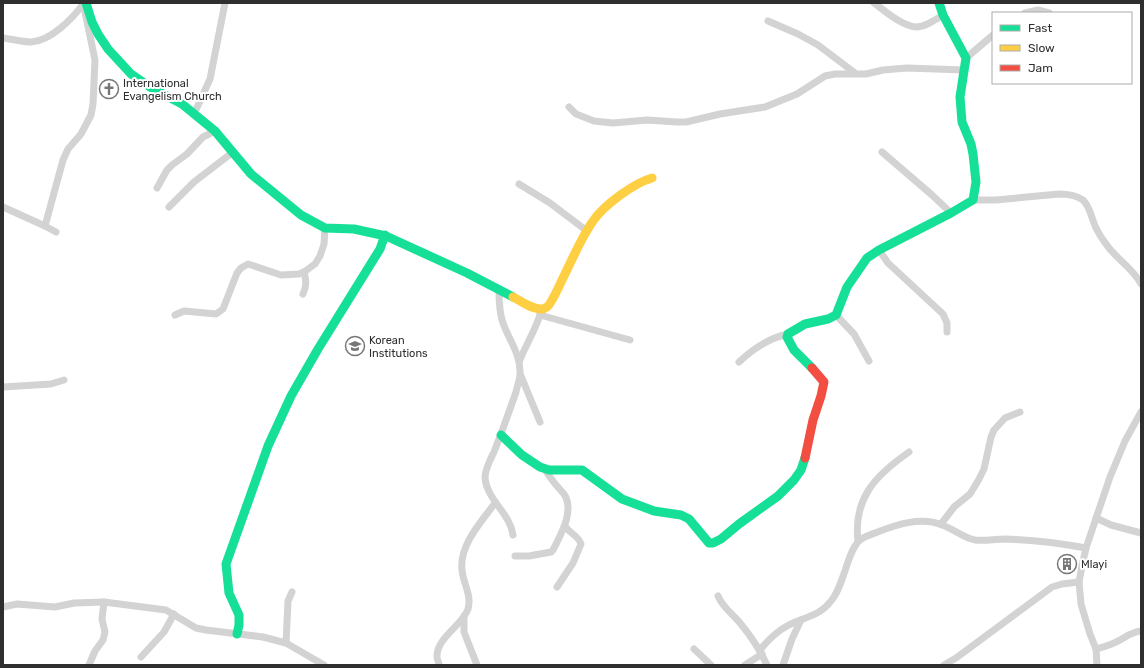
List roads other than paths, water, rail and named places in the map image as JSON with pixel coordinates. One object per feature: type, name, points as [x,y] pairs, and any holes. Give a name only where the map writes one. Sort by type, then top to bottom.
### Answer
[{"type":"street","points":[[84,3],[98,34],[108,49],[120,62],[139,80],[182,104],[215,131],[243,165],[265,186],[301,215],[325,228],[354,229],[385,236],[466,273],[535,308],[540,312],[630,340]]},
{"type":"street","points":[[3,38],[32,42],[47,37],[68,21],[84,3]]},
{"type":"street","points":[[45,226],[63,160],[68,149],[81,134],[91,116],[95,60],[84,3]]},
{"type":"street","points":[[194,114],[210,79],[225,3]]},
{"type":"street","points":[[874,3],[905,23],[916,26],[933,21],[943,15]]},
{"type":"street","points":[[939,3],[943,15],[966,58],[960,97],[962,122],[974,154],[976,182],[973,200]]},
{"type":"street","points":[[1029,12],[1038,10],[1045,12]]},
{"type":"street","points":[[768,20],[818,45],[855,73]]},
{"type":"street","points":[[966,58],[992,36]]},
{"type":"street","points":[[569,107],[576,114],[594,121],[614,124],[647,120],[686,122],[720,114],[765,107],[797,94],[825,76],[855,73],[866,74],[883,70],[908,68],[964,70]]},
{"type":"street","points":[[157,188],[167,170],[172,165],[187,154],[203,137],[215,131]]},
{"type":"street","points":[[168,207],[194,182],[233,152]]},
{"type":"street","points":[[882,152],[951,213]]},
{"type":"street","points":[[513,535],[510,525],[488,490],[485,479],[486,470],[501,435],[520,376],[520,360],[527,342],[538,321],[540,312],[547,307],[556,293],[586,231],[594,219],[613,201],[645,180],[652,178]]},
{"type":"street","points":[[519,184],[550,203],[586,231]]},
{"type":"street","points":[[739,362],[756,347],[768,340],[788,334],[805,324],[828,319],[836,314],[854,274],[867,258],[879,250],[973,200],[996,200],[1059,194],[1069,195],[1083,200],[1087,205],[1096,228],[1106,244],[1114,255],[1135,274],[1141,282]]},
{"type":"street","points":[[3,207],[56,232]]},
{"type":"street","points":[[175,315],[184,311],[216,314],[224,309],[237,273],[241,268],[248,264],[281,275],[299,274],[304,272],[315,264],[320,256],[324,244],[325,228]]},
{"type":"street","points":[[237,634],[239,615],[228,593],[226,564],[268,446],[291,396],[318,349],[380,249],[385,236]]},
{"type":"street","points":[[879,250],[888,263],[943,314],[947,324],[947,332]]},
{"type":"street","points":[[303,294],[306,288],[304,272]]},
{"type":"street","points":[[499,290],[500,309],[503,322],[520,360]]},
{"type":"street","points":[[836,314],[854,334],[869,361]]},
{"type":"street","points":[[501,435],[526,458],[545,469],[582,470],[622,499],[654,511],[681,515],[688,519],[709,543],[712,544],[722,539],[735,527],[777,497],[788,487],[800,471],[805,459],[813,420],[824,382],[821,377],[794,350],[787,337],[788,334]]},
{"type":"street","points":[[520,376],[540,422]]},
{"type":"street","points":[[3,388],[51,384],[64,380]]},
{"type":"street","points":[[942,524],[954,507],[970,494],[978,481],[984,469],[994,430],[1005,418],[1020,412]]},
{"type":"street","points":[[1097,665],[1096,649],[1081,604],[1079,582],[1086,548],[1119,454],[1141,412]]},
{"type":"street","points":[[745,665],[761,652],[768,640],[774,634],[787,625],[815,615],[831,602],[840,588],[858,541],[858,515],[862,501],[870,487],[888,468],[909,452]]},
{"type":"street","points":[[514,556],[529,556],[551,552],[554,550],[565,526],[568,512],[568,501],[545,469]]},
{"type":"street","points":[[439,665],[437,659],[438,649],[449,633],[464,616],[468,608],[468,590],[462,570],[466,545],[472,534],[495,503]]},
{"type":"street","points":[[1096,518],[1111,525],[1141,533]]},
{"type":"street","points":[[858,541],[881,530],[904,523],[924,522],[942,524],[962,536],[975,540],[1056,542],[1086,548]]},
{"type":"street","points":[[557,587],[573,562],[581,544],[579,539],[571,534],[565,526]]},
{"type":"street","points":[[944,665],[956,658],[1052,588],[1062,584],[1079,582]]},
{"type":"street","points":[[286,643],[288,601],[292,592]]},
{"type":"street","points":[[718,596],[724,607],[732,613],[761,652],[767,665]]},
{"type":"street","points":[[3,607],[17,604],[55,607],[74,603],[104,602],[155,608],[166,610],[201,629],[221,633],[263,637],[286,643],[324,665]]},
{"type":"street","points":[[89,665],[95,651],[103,640],[105,632],[102,618],[104,602]]},
{"type":"street","points":[[141,657],[164,632],[174,614]]},
{"type":"street","points":[[464,616],[465,637],[477,665]]},
{"type":"street","points":[[783,665],[792,639],[801,620]]},
{"type":"street","points":[[1096,649],[1105,647],[1129,634],[1141,631]]},
{"type":"street","points":[[694,649],[711,665]]},
{"type":"place","name":"International Evangelism Church","points":[[109,89]]},
{"type":"place","name":"Korean Institutions","points":[[355,346]]},
{"type":"place","name":"Mlayi","points":[[1067,564]]}]
